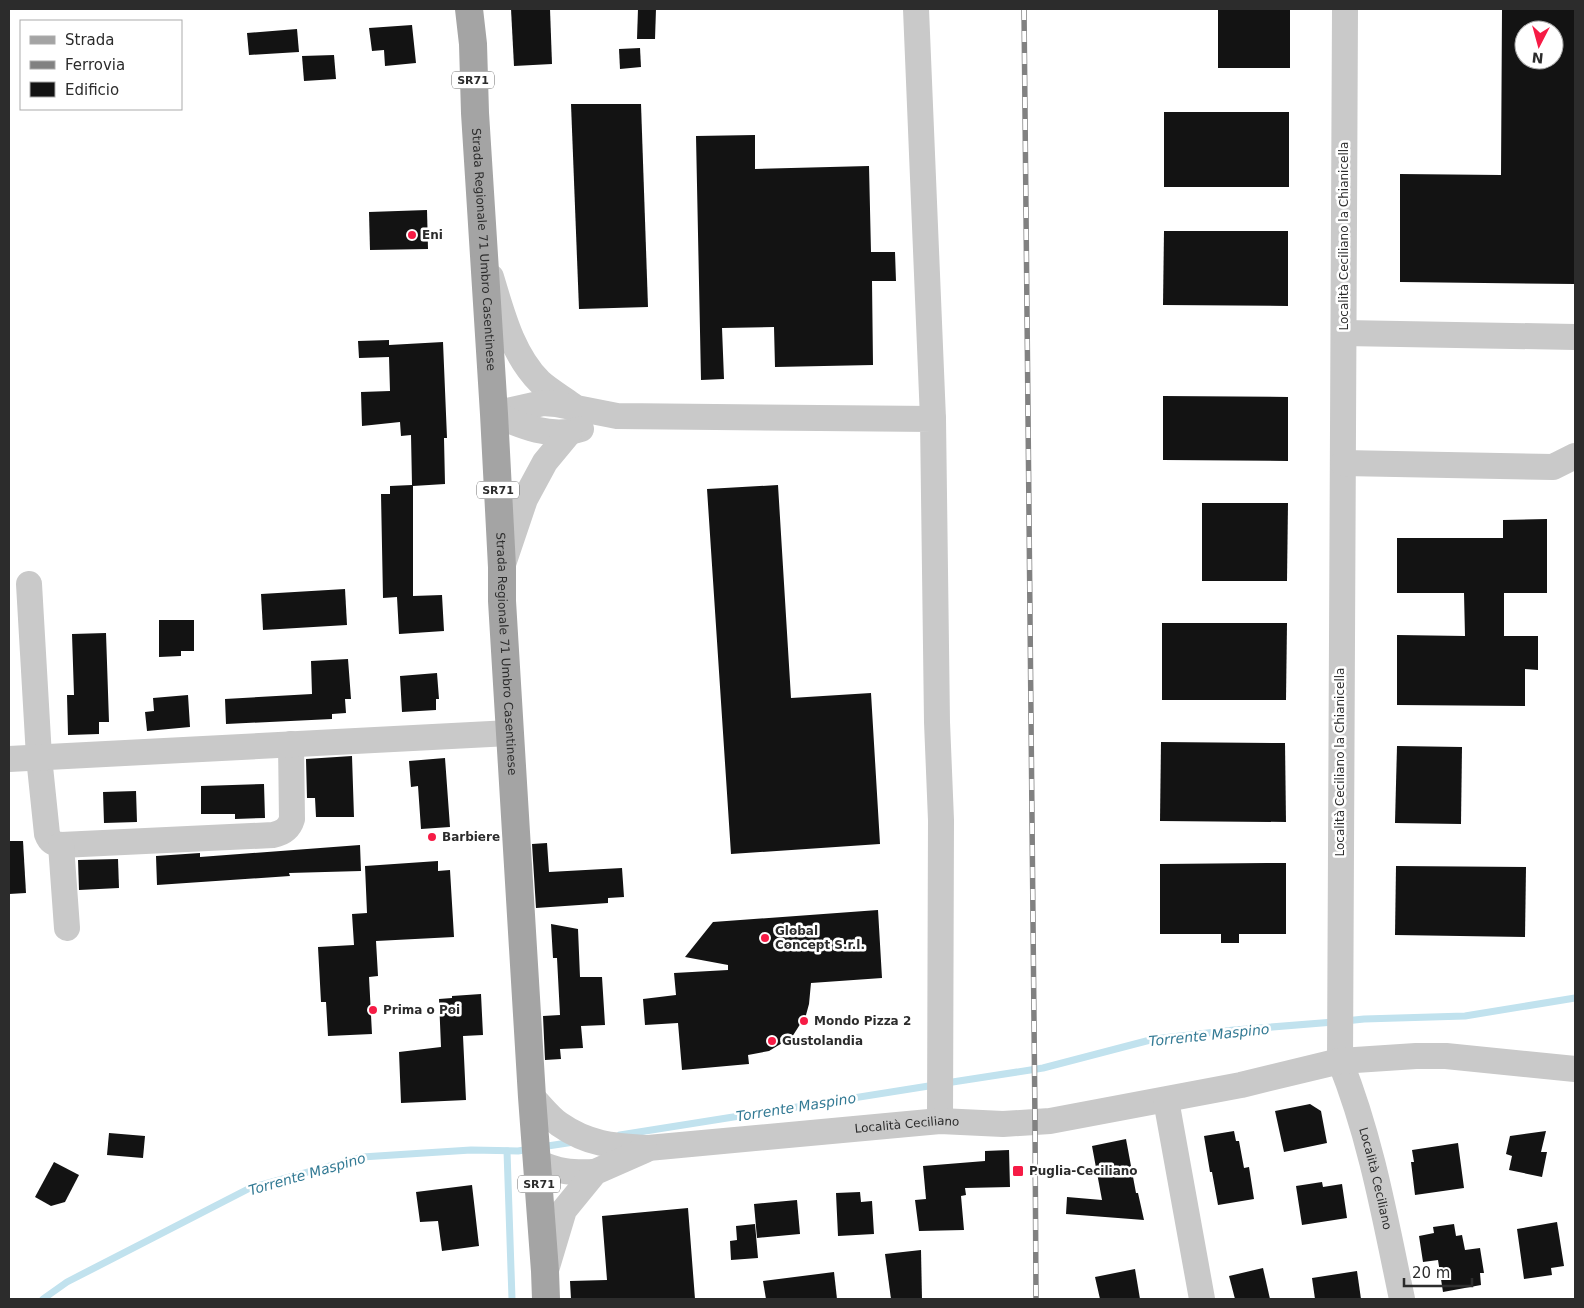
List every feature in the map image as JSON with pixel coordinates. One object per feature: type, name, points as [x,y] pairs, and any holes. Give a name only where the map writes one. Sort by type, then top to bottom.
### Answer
[{"type":"main road","name":"Strada Regionale 71 Umbro Casentinese","points":[[469,9],[473,44],[475,113],[494,414],[502,601],[546,1299]]},
{"type":"street","points":[[916,9],[932,419],[937,712],[941,820],[940,1121]]},
{"type":"street","name":"Località Ceciliano la Chianicella","points":[[1340,1061],[1345,9]]},
{"type":"street","points":[[484,256],[503,317],[528,367],[539,381],[576,408]]},
{"type":"street","points":[[1344,333],[1575,337]]},
{"type":"street","points":[[494,414],[542,403],[617,416],[932,419]]},
{"type":"street","points":[[494,414],[529,428],[546,432],[569,433],[617,416]]},
{"type":"street","points":[[502,567],[525,499],[544,462],[569,433]]},
{"type":"street","points":[[1343,463],[1553,467],[1575,456]]},
{"type":"street","points":[[29,584],[47,834],[49,840],[54,844],[273,835],[281,833],[290,825],[292,819],[291,744]]},
{"type":"street","points":[[9,759],[510,733]]},
{"type":"street","points":[[61,845],[67,928]]},
{"type":"street","name":"Località Ceciliano","points":[[648,1148],[940,1121],[1003,1124],[1043,1122],[1257,1082],[1340,1061],[1446,1056],[1575,1069]]},
{"type":"street","name":"Località Ceciliano","points":[[1340,1061],[1366,1134],[1402,1299]]},
{"type":"street","points":[[532,1097],[558,1123],[581,1138],[611,1146],[648,1148]]},
{"type":"street","points":[[1166,1100],[1202,1299]]},
{"type":"street","points":[[537,1162],[553,1170],[572,1173],[595,1172],[648,1148]]},
{"type":"street","points":[[545,1270],[564,1210],[595,1172]]},
{"type":"building","points":[[511,9],[550,9],[552,64],[514,66]]},
{"type":"building","points":[[638,9],[656,9],[655,39],[637,39]]},
{"type":"building","points":[[1218,9],[1290,9],[1290,68],[1218,68]]},
{"type":"building","points":[[1502,9],[1575,9],[1575,284],[1400,282],[1400,174],[1501,175]]},
{"type":"building","points":[[412,25],[416,63],[385,66],[384,50],[372,51],[369,28]]},
{"type":"building","points":[[297,29],[299,52],[249,55],[247,33]]},
{"type":"building","points":[[640,48],[641,67],[620,69],[619,49]]},
{"type":"building","points":[[334,55],[336,79],[304,81],[302,56]]},
{"type":"building","points":[[571,104],[641,104],[648,307],[579,309]]},
{"type":"building","points":[[1164,112],[1289,112],[1289,187],[1164,187]]},
{"type":"building","points":[[755,135],[755,169],[869,166],[871,252],[895,252],[896,281],[872,281],[873,365],[775,367],[774,327],[722,328],[724,379],[701,380],[696,136]]},
{"type":"building","points":[[427,210],[428,249],[370,250],[369,212]]},
{"type":"building","points":[[1164,231],[1288,231],[1288,306],[1163,305]]},
{"type":"building","points":[[389,340],[389,345],[443,342],[447,438],[444,438],[445,484],[413,486],[413,596],[442,595],[444,631],[399,634],[397,597],[383,598],[381,494],[390,494],[390,486],[412,485],[411,435],[401,436],[400,422],[362,426],[361,392],[390,391],[389,357],[359,358],[358,341]]},
{"type":"building","points":[[1163,396],[1288,397],[1288,461],[1163,460]]},
{"type":"building","points":[[778,485],[791,698],[871,693],[880,844],[731,854],[707,489]]},
{"type":"building","points":[[1202,503],[1288,503],[1287,581],[1202,581]]},
{"type":"building","points":[[1547,519],[1547,593],[1504,593],[1504,636],[1538,636],[1538,670],[1525,669],[1525,706],[1397,705],[1397,635],[1465,636],[1464,593],[1397,593],[1397,538],[1503,538],[1503,520]]},
{"type":"building","points":[[345,589],[347,625],[263,630],[261,594]]},
{"type":"building","points":[[159,620],[194,620],[194,651],[181,651],[181,656],[159,657]]},
{"type":"building","points":[[1162,623],[1287,623],[1286,700],[1162,700]]},
{"type":"building","points":[[106,633],[109,722],[99,722],[99,734],[68,735],[67,695],[74,695],[72,634]]},
{"type":"building","points":[[348,659],[351,699],[345,699],[346,713],[332,714],[332,719],[226,724],[225,699],[312,694],[311,661]]},
{"type":"building","points":[[437,673],[439,699],[436,699],[436,710],[402,712],[400,676]]},
{"type":"building","points":[[188,695],[190,727],[147,731],[145,712],[154,711],[153,698]]},
{"type":"building","points":[[1161,742],[1285,743],[1286,822],[1160,821]]},
{"type":"building","points":[[1397,746],[1462,747],[1461,824],[1395,823]]},
{"type":"building","points":[[352,756],[354,817],[316,817],[315,798],[307,798],[306,759]]},
{"type":"building","points":[[445,758],[450,827],[421,829],[418,786],[411,787],[409,761]]},
{"type":"building","points":[[264,784],[265,818],[235,819],[235,814],[201,814],[201,786]]},
{"type":"building","points":[[136,791],[137,822],[104,823],[103,792]]},
{"type":"building","points":[[9,841],[23,841],[26,893],[9,894]]},
{"type":"building","points":[[547,843],[549,872],[622,868],[624,897],[608,898],[608,903],[536,908],[532,844]]},
{"type":"building","points":[[360,845],[361,871],[289,873],[290,876],[157,885],[156,856],[200,853],[200,857]]},
{"type":"building","points":[[118,859],[119,888],[79,890],[78,860]]},
{"type":"building","points":[[438,861],[438,871],[450,870],[454,937],[376,941],[378,976],[369,977],[372,1034],[328,1036],[326,1002],[321,1002],[318,947],[354,945],[352,914],[367,913],[365,866]]},
{"type":"building","points":[[1286,863],[1286,934],[1239,934],[1239,943],[1221,943],[1221,934],[1160,934],[1160,864]]},
{"type":"building","points":[[1396,866],[1526,867],[1525,937],[1395,935]]},
{"type":"building","points":[[878,910],[882,978],[811,983],[806,1015],[792,1037],[769,1051],[748,1055],[749,1064],[682,1070],[678,1023],[645,1025],[643,999],[676,995],[674,973],[728,970],[728,965],[685,957],[713,922]]},
{"type":"building","points":[[551,924],[578,929],[580,977],[602,977],[605,1025],[581,1026],[583,1048],[560,1049],[561,1059],[545,1060],[543,1016],[560,1015],[557,958],[553,958]]},
{"type":"building","points":[[481,994],[483,1035],[463,1036],[466,1100],[401,1103],[399,1052],[441,1047],[439,999]]},
{"type":"building","points":[[1310,1104],[1321,1111],[1327,1143],[1284,1152],[1275,1111]]},
{"type":"building","points":[[1234,1131],[1236,1141],[1239,1141],[1244,1168],[1249,1167],[1254,1199],[1218,1205],[1204,1136]]},
{"type":"building","points":[[1546,1131],[1541,1152],[1547,1152],[1542,1177],[1509,1170],[1512,1156],[1506,1154],[1510,1136]]},
{"type":"building","points":[[109,1133],[145,1136],[143,1158],[107,1155]]},
{"type":"building","points":[[1126,1139],[1136,1193],[1138,1193],[1144,1220],[1066,1214],[1067,1197],[1102,1200],[1092,1146]]},
{"type":"building","points":[[1458,1143],[1464,1188],[1415,1195],[1411,1162],[1414,1162],[1412,1150]]},
{"type":"building","points":[[1009,1150],[1010,1187],[965,1188],[966,1195],[961,1196],[964,1230],[919,1231],[915,1200],[926,1199],[923,1166],[985,1161],[985,1151]]},
{"type":"building","points":[[54,1162],[79,1175],[65,1202],[51,1206],[35,1197]]},
{"type":"building","points":[[1322,1182],[1323,1187],[1342,1184],[1347,1218],[1302,1225],[1296,1186]]},
{"type":"building","points":[[472,1185],[479,1246],[442,1251],[438,1221],[420,1222],[416,1192]]},
{"type":"building","points":[[860,1192],[861,1202],[872,1201],[874,1234],[838,1236],[836,1193]]},
{"type":"building","points":[[797,1200],[800,1234],[757,1238],[754,1204]]},
{"type":"building","points":[[688,1208],[695,1299],[571,1299],[570,1281],[607,1280],[602,1216]]},
{"type":"building","points":[[1557,1222],[1564,1266],[1551,1268],[1552,1275],[1524,1279],[1517,1229]]},
{"type":"building","points":[[755,1224],[758,1258],[731,1260],[730,1241],[737,1240],[736,1226]]},
{"type":"building","points":[[1454,1224],[1456,1236],[1462,1235],[1465,1250],[1480,1248],[1484,1273],[1480,1273],[1481,1285],[1443,1292],[1438,1260],[1423,1262],[1419,1236],[1434,1233],[1433,1227]]},
{"type":"building","points":[[921,1250],[922,1299],[891,1299],[885,1254]]},
{"type":"building","points":[[1263,1268],[1270,1299],[1235,1299],[1229,1276]]},
{"type":"building","points":[[1135,1269],[1140,1299],[1100,1299],[1095,1277]]},
{"type":"building","points":[[1357,1271],[1361,1299],[1315,1299],[1312,1278]]},
{"type":"building","points":[[834,1272],[837,1299],[766,1299],[763,1281]]},
{"type":"waterway","name":"Torrente Maspino","points":[[1345,1021],[1465,1016],[1575,998]]},
{"type":"waterway","name":"Torrente Maspino","points":[[946,1083],[1043,1068],[1154,1039],[1334,1022]]},
{"type":"waterway","name":"Torrente Maspino","points":[[620,1135],[935,1085]]},
{"type":"waterway","name":"Torrente Maspino","points":[[541,1147],[574,1142]]},
{"type":"waterway","name":"Torrente Maspino","points":[[43,1299],[67,1282],[250,1188],[362,1157],[471,1150],[518,1151],[530,1149]]},
{"type":"waterway","points":[[507,1151],[512,1299]]},
{"type":"railway","points":[[1024,9],[1036,1299]]},
{"type":"place","name":"Eni","points":[[412,235]]},
{"type":"place","name":"Barbiere","points":[[432,837]]},
{"type":"place","name":"Global Concept S.r.l.","points":[[765,938]]},
{"type":"place","name":"Prima o Poi","points":[[373,1010]]},
{"type":"place","name":"Mondo Pizza 2","points":[[804,1021]]},
{"type":"place","name":"Gustolandia","points":[[772,1041]]},
{"type":"place","name":"Puglia-Ceciliano","points":[[1018,1171]]}]
